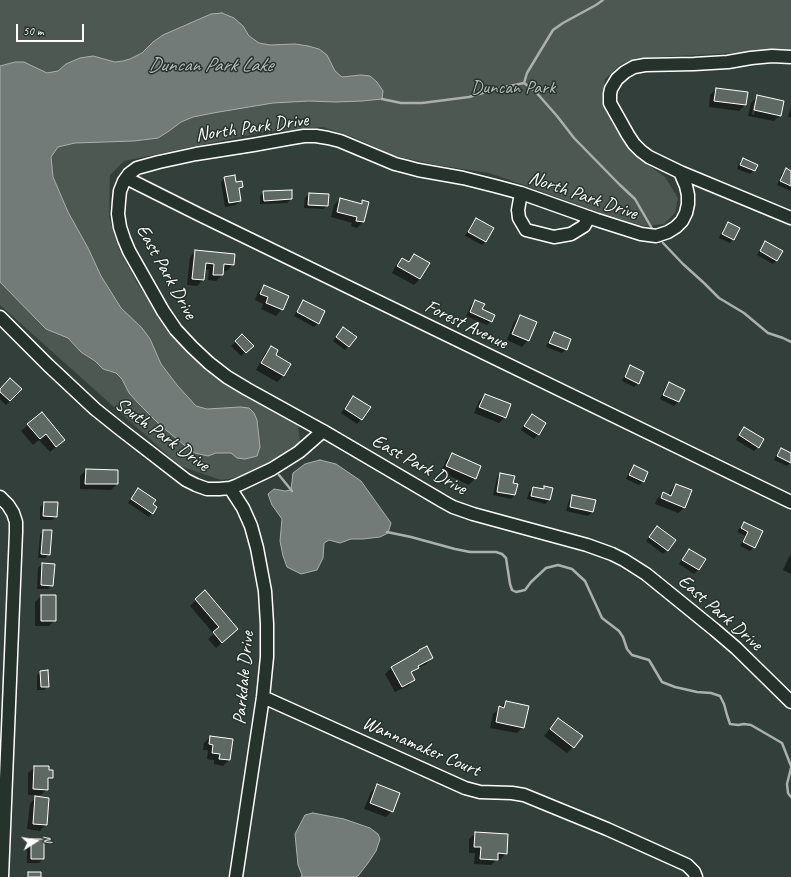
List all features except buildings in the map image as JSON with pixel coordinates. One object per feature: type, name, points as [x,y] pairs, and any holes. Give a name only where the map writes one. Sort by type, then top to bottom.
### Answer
[{"type":"street","points":[[791,57],[772,56],[728,62],[645,65],[634,67],[625,72],[617,80],[611,89],[610,94],[610,103],[634,144],[649,157],[680,172],[791,218]]},
{"type":"street","name":"North Park Drive","points":[[126,178],[137,168],[177,157],[304,136],[316,136],[340,141],[407,168],[463,178],[521,193],[642,234],[656,236],[668,232],[676,227],[682,221],[686,212],[688,195],[680,172]]},
{"type":"street","name":"East Park Drive","points":[[126,178],[120,191],[119,220],[129,251],[163,311],[176,330],[208,363],[247,389],[454,507],[473,514],[587,545],[624,560],[646,574],[715,630],[736,648],[791,702]]},
{"type":"street","name":"Forest Avenue","points":[[126,178],[235,233],[791,502]]},
{"type":"street","points":[[521,193],[518,210],[519,218],[526,230],[554,237],[571,234],[584,226],[589,217]]},
{"type":"street","name":"South Park Drive","points":[[0,317],[95,409],[186,480],[207,489],[219,490],[230,488],[277,466],[299,452],[323,431]]},
{"type":"street","name":"Parkdale Drive","points":[[230,488],[243,508],[251,526],[257,548],[265,591],[267,624],[267,657],[263,697],[236,877]]},
{"type":"street","points":[[0,497],[8,505],[16,522],[2,816],[2,877]]},
{"type":"street","name":"Wannamaker Court","points":[[263,697],[465,788],[480,792],[512,792],[607,829],[687,865],[694,872],[696,877]]},
{"type":"green space","name":"Duncan Park","points":[[0,0],[791,0],[791,50],[637,58],[620,65],[605,79],[602,101],[613,124],[644,162],[665,177],[678,198],[675,213],[664,224],[644,226],[611,217],[489,173],[437,165],[395,156],[353,137],[323,127],[264,132],[124,161],[110,175],[109,217],[119,249],[137,283],[182,346],[207,367],[252,400],[280,413],[298,426],[300,441],[289,455],[247,476],[221,480],[180,466],[0,305]]},
{"type":"water","name":"Duncan Park Lake","points":[[222,13],[234,18],[243,26],[249,36],[259,43],[270,45],[295,44],[319,49],[327,55],[335,71],[342,77],[361,75],[370,76],[377,82],[383,91],[382,99],[336,102],[309,101],[273,103],[213,113],[193,117],[181,122],[158,138],[134,141],[75,143],[58,147],[51,157],[53,177],[68,212],[88,248],[101,276],[121,308],[142,328],[150,339],[161,364],[177,385],[196,406],[207,409],[240,407],[249,408],[254,413],[257,420],[260,447],[257,456],[245,459],[237,458],[231,453],[216,453],[208,456],[195,453],[189,449],[160,425],[139,404],[129,393],[122,379],[116,373],[103,369],[95,361],[81,352],[68,338],[46,329],[0,282],[0,66],[15,62],[24,62],[47,73],[58,71],[66,64],[80,58],[93,56],[115,62],[123,61],[142,53],[163,35],[211,14]]},
{"type":"water","points":[[320,460],[336,464],[361,481],[391,523],[388,533],[380,537],[351,539],[340,543],[329,540],[324,543],[323,558],[317,570],[301,574],[287,567],[280,541],[282,519],[272,505],[268,494],[274,489],[285,491],[291,490],[293,473],[305,464]]},
{"type":"water","points":[[313,813],[344,819],[370,828],[378,834],[380,839],[376,851],[358,876],[301,877],[302,875],[298,865],[295,834],[305,815]]},
{"type":"waterway","points":[[524,83],[527,73],[553,30],[603,0]]},
{"type":"waterway","points":[[382,99],[401,103],[422,103],[469,97],[524,83],[535,91],[574,138],[635,199],[654,232]]},
{"type":"waterway","points":[[663,243],[719,298],[744,313],[768,333],[791,342]]},
{"type":"waterway","points":[[279,475],[292,491]]},
{"type":"waterway","points":[[387,532],[470,552],[496,552],[502,554],[506,558],[512,590],[516,592],[525,590],[546,568],[558,565],[572,569],[585,581],[602,618],[619,631],[623,637],[627,649],[632,655],[649,660],[662,682],[675,687],[720,696],[730,724],[751,725],[782,743],[791,766]]},
{"type":"waterway","points":[[791,768],[787,784],[788,793],[791,797]]}]
